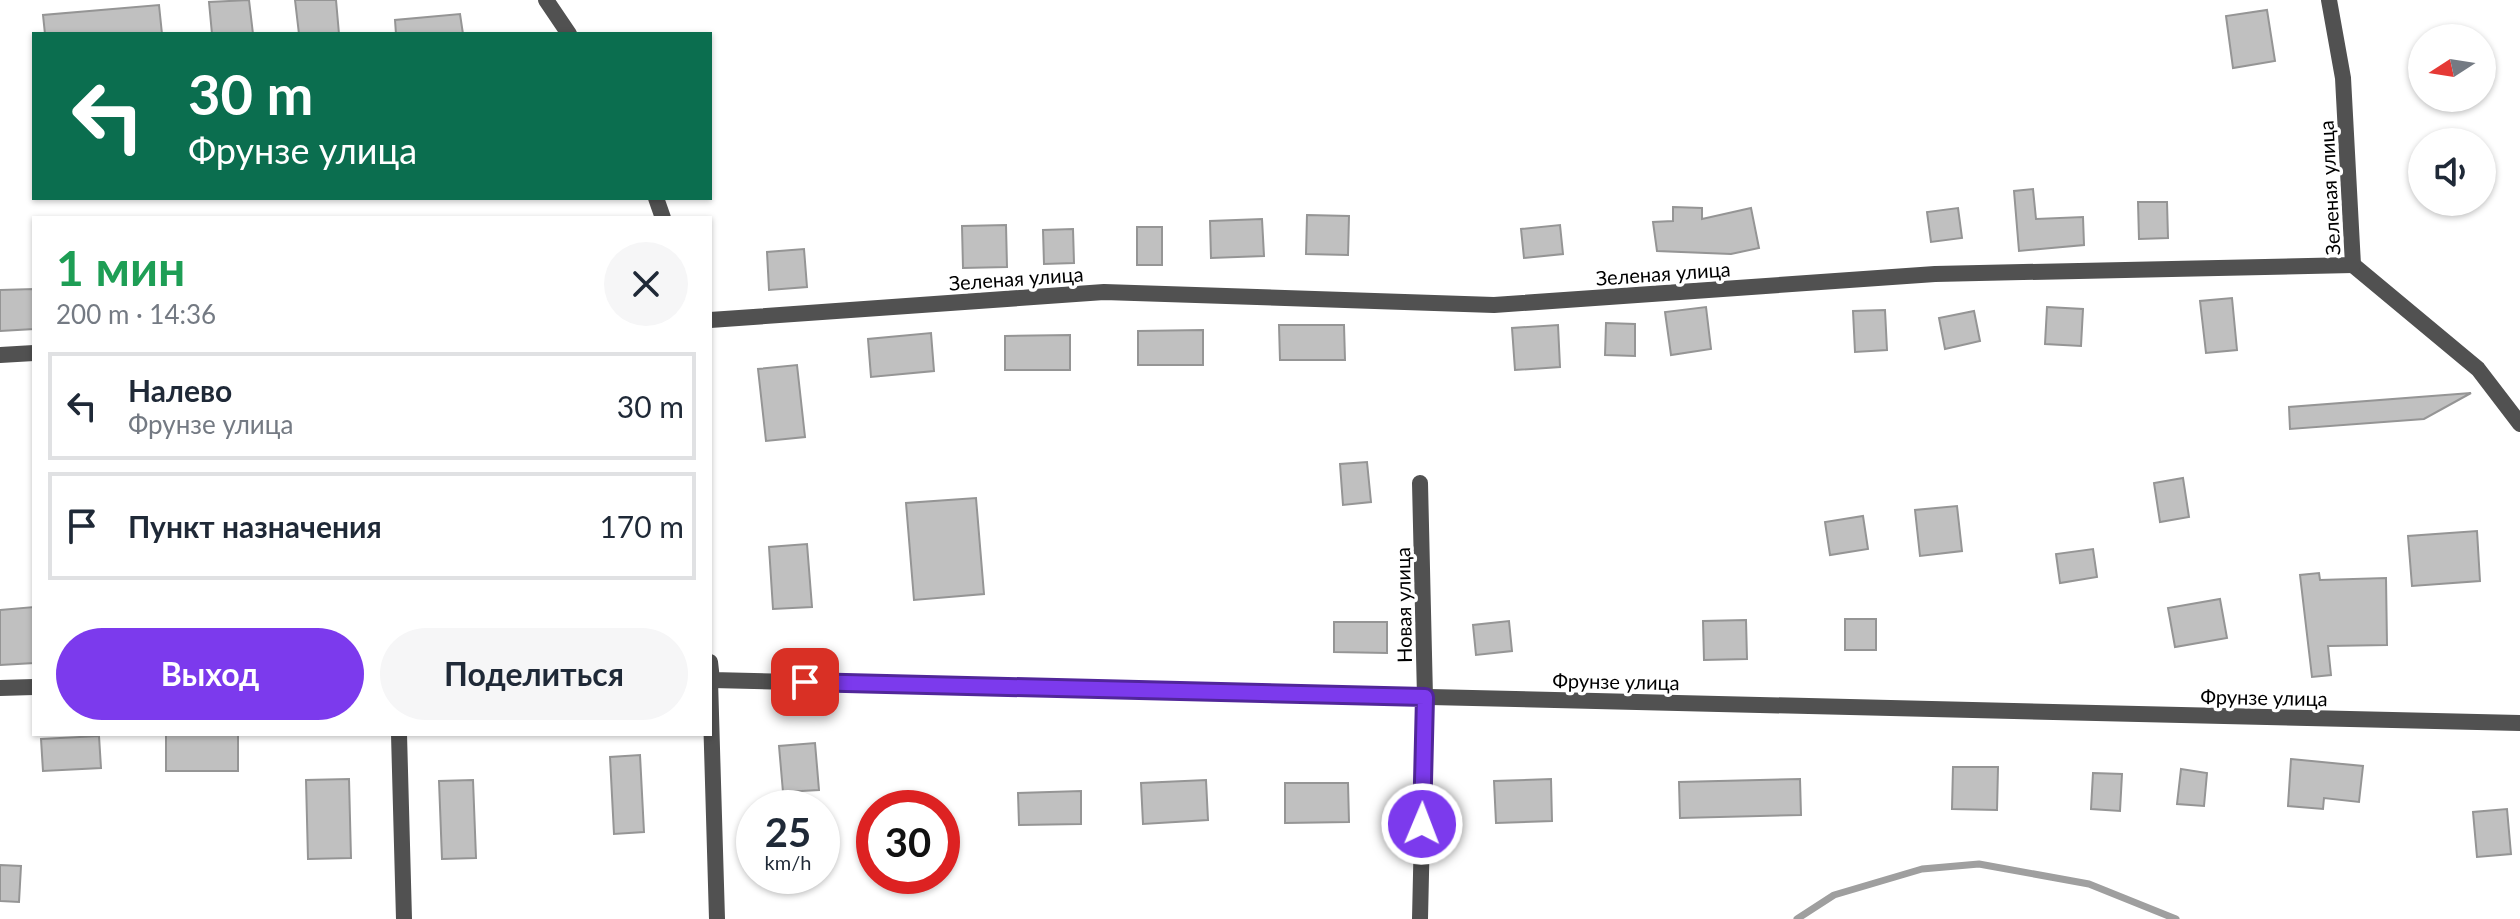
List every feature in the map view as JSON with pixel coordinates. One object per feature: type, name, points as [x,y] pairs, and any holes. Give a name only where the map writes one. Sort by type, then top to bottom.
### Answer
[{"type":"street","points":[[546,0],[568,32]]},
{"type":"street","name":"Зеленая улица","points":[[712,320],[1104,292],[1494,305],[1935,274],[2353,265],[2343,78],[2329,0]]},
{"type":"street","points":[[2353,265],[2478,369],[2520,424]]},
{"type":"street","points":[[0,355],[32,353]]},
{"type":"street","name":"Новая улица","points":[[1420,483],[1425,697],[1420,919]]},
{"type":"street","name":"Фрунзе улица","points":[[712,680],[2520,723]]},
{"type":"street","points":[[0,688],[32,687]]},
{"type":"street","points":[[712,720],[717,919]]},
{"type":"street","points":[[399,736],[404,919]]},
{"type":"building","points":[[249,0],[253,32],[212,32],[209,2]]},
{"type":"building","points":[[295,0],[336,0],[339,32],[299,32]]},
{"type":"building","points":[[159,5],[162,32],[45,32],[43,15]]},
{"type":"building","points":[[2267,10],[2275,61],[2233,68],[2226,16]]},
{"type":"building","points":[[460,14],[463,32],[396,32],[395,20]]},
{"type":"building","points":[[2033,189],[2036,219],[2083,217],[2084,245],[2019,251],[2014,191]]},
{"type":"building","points":[[2138,202],[2167,202],[2168,238],[2139,239]]},
{"type":"building","points":[[1673,207],[1702,208],[1702,219],[1751,208],[1759,248],[1731,254],[1657,251],[1653,222],[1673,221]]},
{"type":"building","points":[[1958,208],[1962,238],[1931,242],[1927,212]]},
{"type":"building","points":[[1307,215],[1349,216],[1348,255],[1306,254]]},
{"type":"building","points":[[1262,219],[1264,256],[1211,258],[1210,221]]},
{"type":"building","points":[[1006,225],[1007,267],[963,268],[962,226]]},
{"type":"building","points":[[1560,225],[1563,254],[1524,258],[1521,229]]},
{"type":"building","points":[[1137,227],[1162,227],[1162,265],[1137,265]]},
{"type":"building","points":[[1073,229],[1074,263],[1044,264],[1043,230]]},
{"type":"building","points":[[804,249],[807,287],[769,290],[767,252]]},
{"type":"building","points":[[32,289],[32,329],[0,331],[0,290]]},
{"type":"building","points":[[2232,298],[2237,350],[2206,353],[2200,301]]},
{"type":"building","points":[[1706,307],[1711,349],[1671,355],[1665,312]]},
{"type":"building","points":[[2047,307],[2083,309],[2081,346],[2045,344]]},
{"type":"building","points":[[1885,310],[1887,350],[1855,352],[1853,311]]},
{"type":"building","points":[[1974,311],[1980,341],[1945,349],[1939,318]]},
{"type":"building","points":[[1606,323],[1635,324],[1635,356],[1605,355]]},
{"type":"building","points":[[1279,325],[1344,325],[1345,360],[1280,360]]},
{"type":"building","points":[[1558,325],[1560,367],[1515,370],[1512,328]]},
{"type":"building","points":[[1203,330],[1203,365],[1138,365],[1138,331]]},
{"type":"building","points":[[931,333],[934,371],[871,377],[868,339]]},
{"type":"building","points":[[1070,335],[1070,370],[1005,370],[1005,336]]},
{"type":"building","points":[[797,365],[805,437],[766,441],[758,369]]},
{"type":"building","points":[[2471,393],[2424,419],[2290,429],[2289,407]]},
{"type":"building","points":[[1367,462],[1371,502],[1343,505],[1340,464]]},
{"type":"building","points":[[2183,478],[2189,517],[2160,522],[2154,483]]},
{"type":"building","points":[[976,498],[984,594],[914,600],[906,503]]},
{"type":"building","points":[[1957,506],[1962,551],[1920,556],[1915,510]]},
{"type":"building","points":[[1863,516],[1868,549],[1830,555],[1825,522]]},
{"type":"building","points":[[2477,531],[2480,581],[2412,586],[2408,536]]},
{"type":"building","points":[[807,544],[812,607],[773,609],[769,547]]},
{"type":"building","points":[[2093,549],[2097,577],[2060,583],[2056,554]]},
{"type":"building","points":[[2319,573],[2320,580],[2386,578],[2387,645],[2328,646],[2331,675],[2312,677],[2300,575]]},
{"type":"building","points":[[2220,599],[2227,638],[2175,647],[2168,608]]},
{"type":"building","points":[[32,607],[32,663],[0,665],[0,610]]},
{"type":"building","points":[[1845,619],[1876,619],[1876,650],[1845,650]]},
{"type":"building","points":[[1746,620],[1747,659],[1704,660],[1703,621]]},
{"type":"building","points":[[1509,621],[1512,651],[1476,655],[1473,625]]},
{"type":"building","points":[[1334,622],[1387,622],[1387,653],[1334,652]]},
{"type":"building","points":[[99,736],[101,768],[43,771],[41,739]]},
{"type":"building","points":[[166,736],[238,736],[238,771],[166,771]]},
{"type":"building","points":[[815,743],[819,790],[783,790],[779,746]]},
{"type":"building","points":[[640,755],[644,832],[614,834],[610,757]]},
{"type":"building","points":[[2291,759],[2363,766],[2359,802],[2324,798],[2323,809],[2288,806]]},
{"type":"building","points":[[1953,767],[1998,767],[1997,810],[1952,809]]},
{"type":"building","points":[[2181,769],[2207,773],[2204,806],[2177,804]]},
{"type":"building","points":[[2093,773],[2122,774],[2120,811],[2091,809]]},
{"type":"building","points":[[349,779],[351,858],[308,859],[306,780]]},
{"type":"building","points":[[1551,779],[1552,821],[1496,823],[1494,781]]},
{"type":"building","points":[[1800,779],[1801,815],[1680,818],[1679,782]]},
{"type":"building","points":[[473,780],[476,858],[442,859],[439,781]]},
{"type":"building","points":[[1206,780],[1208,820],[1143,824],[1141,783]]},
{"type":"building","points":[[1285,783],[1348,783],[1349,822],[1285,823]]},
{"type":"building","points":[[1081,791],[1081,824],[1019,825],[1018,793]]},
{"type":"building","points":[[2507,809],[2511,854],[2477,857],[2473,812]]},
{"type":"building","points":[[0,865],[21,866],[19,902],[0,901]]},
{"type":"waterway","points":[[1797,919],[1834,895],[1922,869],[1979,864],[2089,884],[2176,919]]},
{"type":"route","points":[[805,682],[1425,697],[1422,824]]}]
